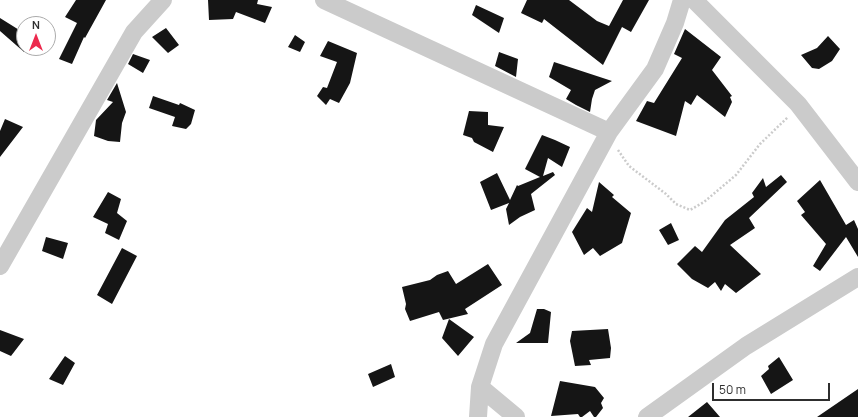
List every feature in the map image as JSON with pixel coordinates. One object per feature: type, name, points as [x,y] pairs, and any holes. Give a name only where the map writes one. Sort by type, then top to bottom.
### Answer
[{"type":"street","points":[[0,266],[134,32],[163,0]]},
{"type":"street","points":[[324,0],[609,132]]},
{"type":"street","points":[[478,417],[480,386],[494,344],[609,132],[655,69],[675,23],[682,0]]},
{"type":"street","points":[[694,0],[796,102],[858,182]]},
{"type":"street","points":[[647,417],[746,346],[858,277]]},
{"type":"street","points":[[480,386],[516,417]]},
{"type":"path","points":[[609,132],[618,150],[629,166],[666,194],[676,204],[690,210],[704,202],[736,175],[760,144],[789,116],[796,102]]},
{"type":"building","points":[[76,0],[106,0],[85,38],[84,37],[72,64],[59,59],[77,23],[65,17]]},
{"type":"building","points":[[208,0],[258,0],[257,4],[272,7],[265,23],[236,12],[233,19],[209,20]]},
{"type":"building","points":[[527,0],[569,0],[597,21],[609,26],[623,0],[649,0],[631,32],[622,27],[603,65],[544,19],[542,23],[521,13]]},
{"type":"building","points":[[476,5],[504,18],[499,33],[472,15]]},
{"type":"building","points":[[0,18],[16,28],[16,45],[0,31]]},
{"type":"building","points":[[166,28],[179,45],[168,53],[152,37]]},
{"type":"building","points":[[685,29],[721,57],[712,70],[732,96],[730,97],[732,102],[725,117],[697,95],[691,105],[685,101],[676,136],[636,121],[647,101],[654,103],[682,58],[674,54]]},
{"type":"building","points":[[295,35],[305,42],[300,52],[288,47]]},
{"type":"building","points":[[828,36],[840,49],[832,61],[819,69],[812,68],[801,55],[817,48]]},
{"type":"building","points":[[328,41],[357,53],[350,83],[339,103],[330,99],[326,105],[317,96],[323,87],[327,88],[337,62],[320,56]]},
{"type":"building","points":[[499,52],[518,59],[516,77],[495,66]]},
{"type":"building","points":[[133,54],[150,60],[143,73],[128,64]]},
{"type":"building","points":[[554,62],[612,81],[595,90],[590,112],[566,99],[571,90],[549,77]]},
{"type":"building","points":[[117,83],[126,112],[122,123],[120,142],[108,141],[94,136],[96,120],[113,102],[107,100]]},
{"type":"building","points":[[153,96],[179,105],[180,103],[195,110],[191,124],[186,129],[172,126],[175,117],[149,108]]},
{"type":"building","points":[[469,111],[488,112],[488,125],[504,127],[493,152],[474,142],[472,138],[463,135]]},
{"type":"building","points":[[5,119],[23,127],[0,157],[0,131]]},
{"type":"building","points":[[542,135],[570,147],[562,167],[548,158],[543,176],[553,172],[555,175],[531,194],[535,210],[520,217],[509,225],[506,209],[509,203],[491,210],[480,182],[497,173],[510,200],[517,185],[518,186],[540,177],[525,169]]},
{"type":"building","points":[[781,175],[787,182],[749,218],[755,228],[730,245],[761,274],[736,293],[725,284],[721,291],[715,282],[708,288],[692,279],[677,264],[695,246],[702,252],[725,220],[754,197],[752,193],[763,178],[766,187]]},
{"type":"building","points":[[820,180],[846,225],[854,220],[858,229],[858,257],[846,237],[820,271],[813,266],[826,244],[801,215],[805,212],[797,201]]},
{"type":"building","points":[[599,182],[614,195],[612,197],[631,213],[622,243],[600,256],[593,248],[584,255],[572,232],[587,208],[592,212]]},
{"type":"building","points":[[108,192],[121,199],[117,213],[127,221],[119,240],[105,233],[108,224],[93,217]]},
{"type":"building","points":[[671,223],[679,240],[668,245],[659,230]]},
{"type":"building","points":[[46,237],[68,243],[63,259],[42,251]]},
{"type":"building","points":[[122,248],[137,256],[112,304],[97,295]]},
{"type":"building","points":[[488,264],[502,285],[465,309],[468,314],[443,320],[439,312],[410,321],[405,309],[406,304],[402,287],[430,280],[437,275],[448,271],[456,284]]},
{"type":"building","points":[[537,309],[544,309],[551,312],[548,343],[516,343],[530,333]]},
{"type":"building","points":[[449,319],[474,337],[458,356],[442,338]]},
{"type":"building","points":[[608,329],[611,348],[610,358],[589,360],[591,365],[575,366],[570,341],[572,331]]},
{"type":"building","points":[[0,330],[24,339],[11,356],[0,351]]},
{"type":"building","points":[[65,356],[75,363],[63,385],[49,379]]},
{"type":"building","points":[[779,357],[793,380],[771,394],[761,376],[769,369],[768,366]]},
{"type":"building","points":[[391,364],[395,377],[373,387],[368,374]]},
{"type":"building","points":[[560,381],[595,387],[604,398],[601,403],[603,408],[596,417],[594,417],[590,411],[582,417],[578,414],[551,416]]},
{"type":"building","points":[[858,389],[858,417],[817,417]]},
{"type":"building","points":[[707,402],[720,417],[688,417]]}]
